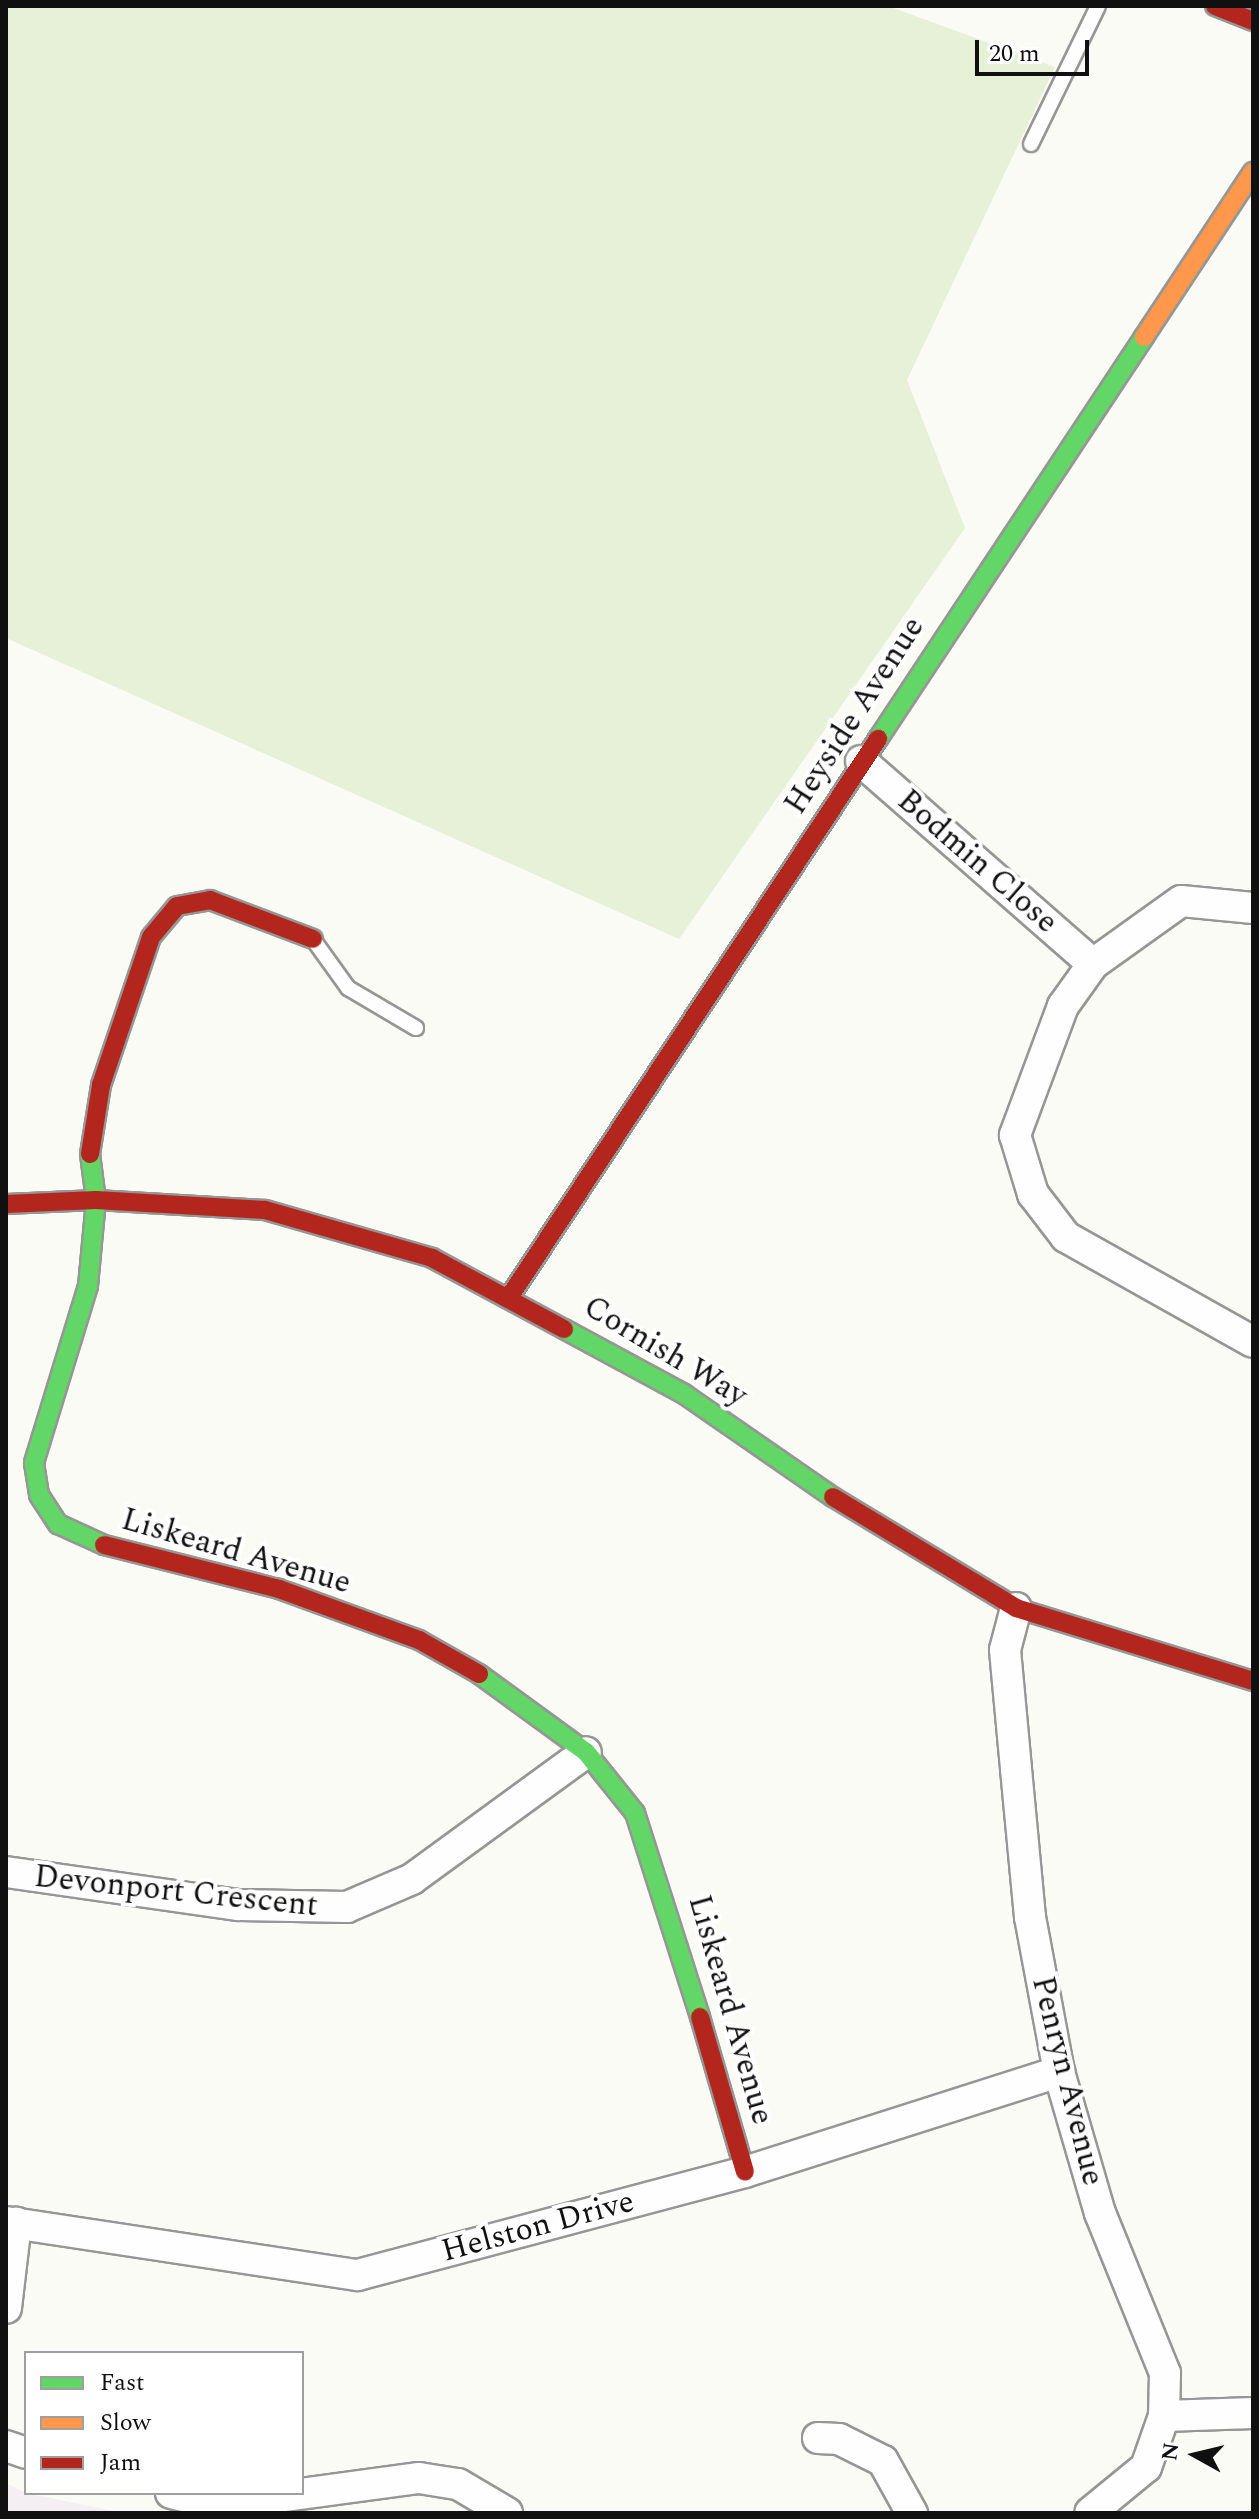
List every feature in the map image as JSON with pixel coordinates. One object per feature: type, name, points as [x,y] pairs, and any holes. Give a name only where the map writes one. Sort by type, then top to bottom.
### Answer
[{"type":"street","points":[[1215,6],[1253,21]]},
{"type":"street","name":"Heyside Avenue","points":[[510,1296],[1253,172]]},
{"type":"street","name":"Bodmin Close","points":[[861,761],[1093,964]]},
{"type":"street","name":"Liskeard Avenue","points":[[313,939],[210,900],[163,916],[101,1085],[90,1156],[96,1200],[88,1286],[34,1463],[39,1495],[58,1524],[125,1555],[279,1589],[419,1640],[492,1682],[586,1752],[635,1813],[661,1880],[745,2172]]},
{"type":"street","points":[[1253,908],[1181,901],[1093,964],[1063,1006],[1017,1120],[1023,1172],[1066,1237],[1253,1342]]},
{"type":"street","name":"Cornish Way","points":[[6,1204],[96,1200],[265,1210],[432,1258],[510,1296],[684,1394],[840,1502],[1016,1608],[1253,1681]]},
{"type":"street","name":"Penryn Avenue","points":[[1016,1608],[1005,1650],[1014,1754],[1030,1917],[1059,2072],[1100,2213],[1165,2373],[1164,2416],[1146,2467],[1090,2513]]},
{"type":"street","name":"Devonport Crescent","points":[[6,1872],[239,1905],[347,1907],[412,1879],[586,1752]]},
{"type":"street","name":"Helston Drive","points":[[11,2222],[358,2275],[745,2172],[1059,2072]]},
{"type":"street","points":[[6,2308],[11,2222]]},
{"type":"street","points":[[1164,2416],[1253,2413]]},
{"type":"street","points":[[818,2438],[839,2439],[883,2461],[912,2513]]},
{"type":"street","points":[[179,2495],[219,2505],[280,2505],[419,2478],[458,2484],[507,2513]]},
{"type":"lane","points":[[1031,144],[1098,6]]},
{"type":"lane","points":[[313,939],[348,988],[416,1028]]},
{"type":"shaded area","points":[[6,2483],[24,2492],[24,2495],[123,2513],[6,2513]]},
{"type":"green space","points":[[6,6],[888,6],[1055,67],[907,380],[965,528],[679,939],[6,638]]},
{"type":"traffic: fast","points":[[878,739],[1144,337]]},
{"type":"traffic: fast","points":[[90,1154],[96,1200],[88,1286],[34,1463],[39,1495],[58,1524],[104,1545]]},
{"type":"traffic: fast","points":[[564,1329],[684,1394],[833,1497]]},
{"type":"traffic: fast","points":[[479,1674],[586,1752],[635,1813],[700,2017]]},
{"type":"traffic: slow","points":[[1144,337],[1253,172]]},
{"type":"traffic: jam","points":[[1215,6],[1253,21]]},
{"type":"traffic: jam","points":[[510,1296],[878,739]]},
{"type":"traffic: jam","points":[[90,1154],[101,1085],[151,937],[177,906],[210,900],[313,939]]},
{"type":"traffic: jam","points":[[6,1204],[96,1200],[265,1210],[432,1258],[564,1329]]},
{"type":"traffic: jam","points":[[833,1497],[1016,1608],[1253,1681]]},
{"type":"traffic: jam","points":[[104,1545],[279,1589],[419,1640],[479,1674]]},
{"type":"traffic: jam","points":[[700,2017],[745,2172]]}]
